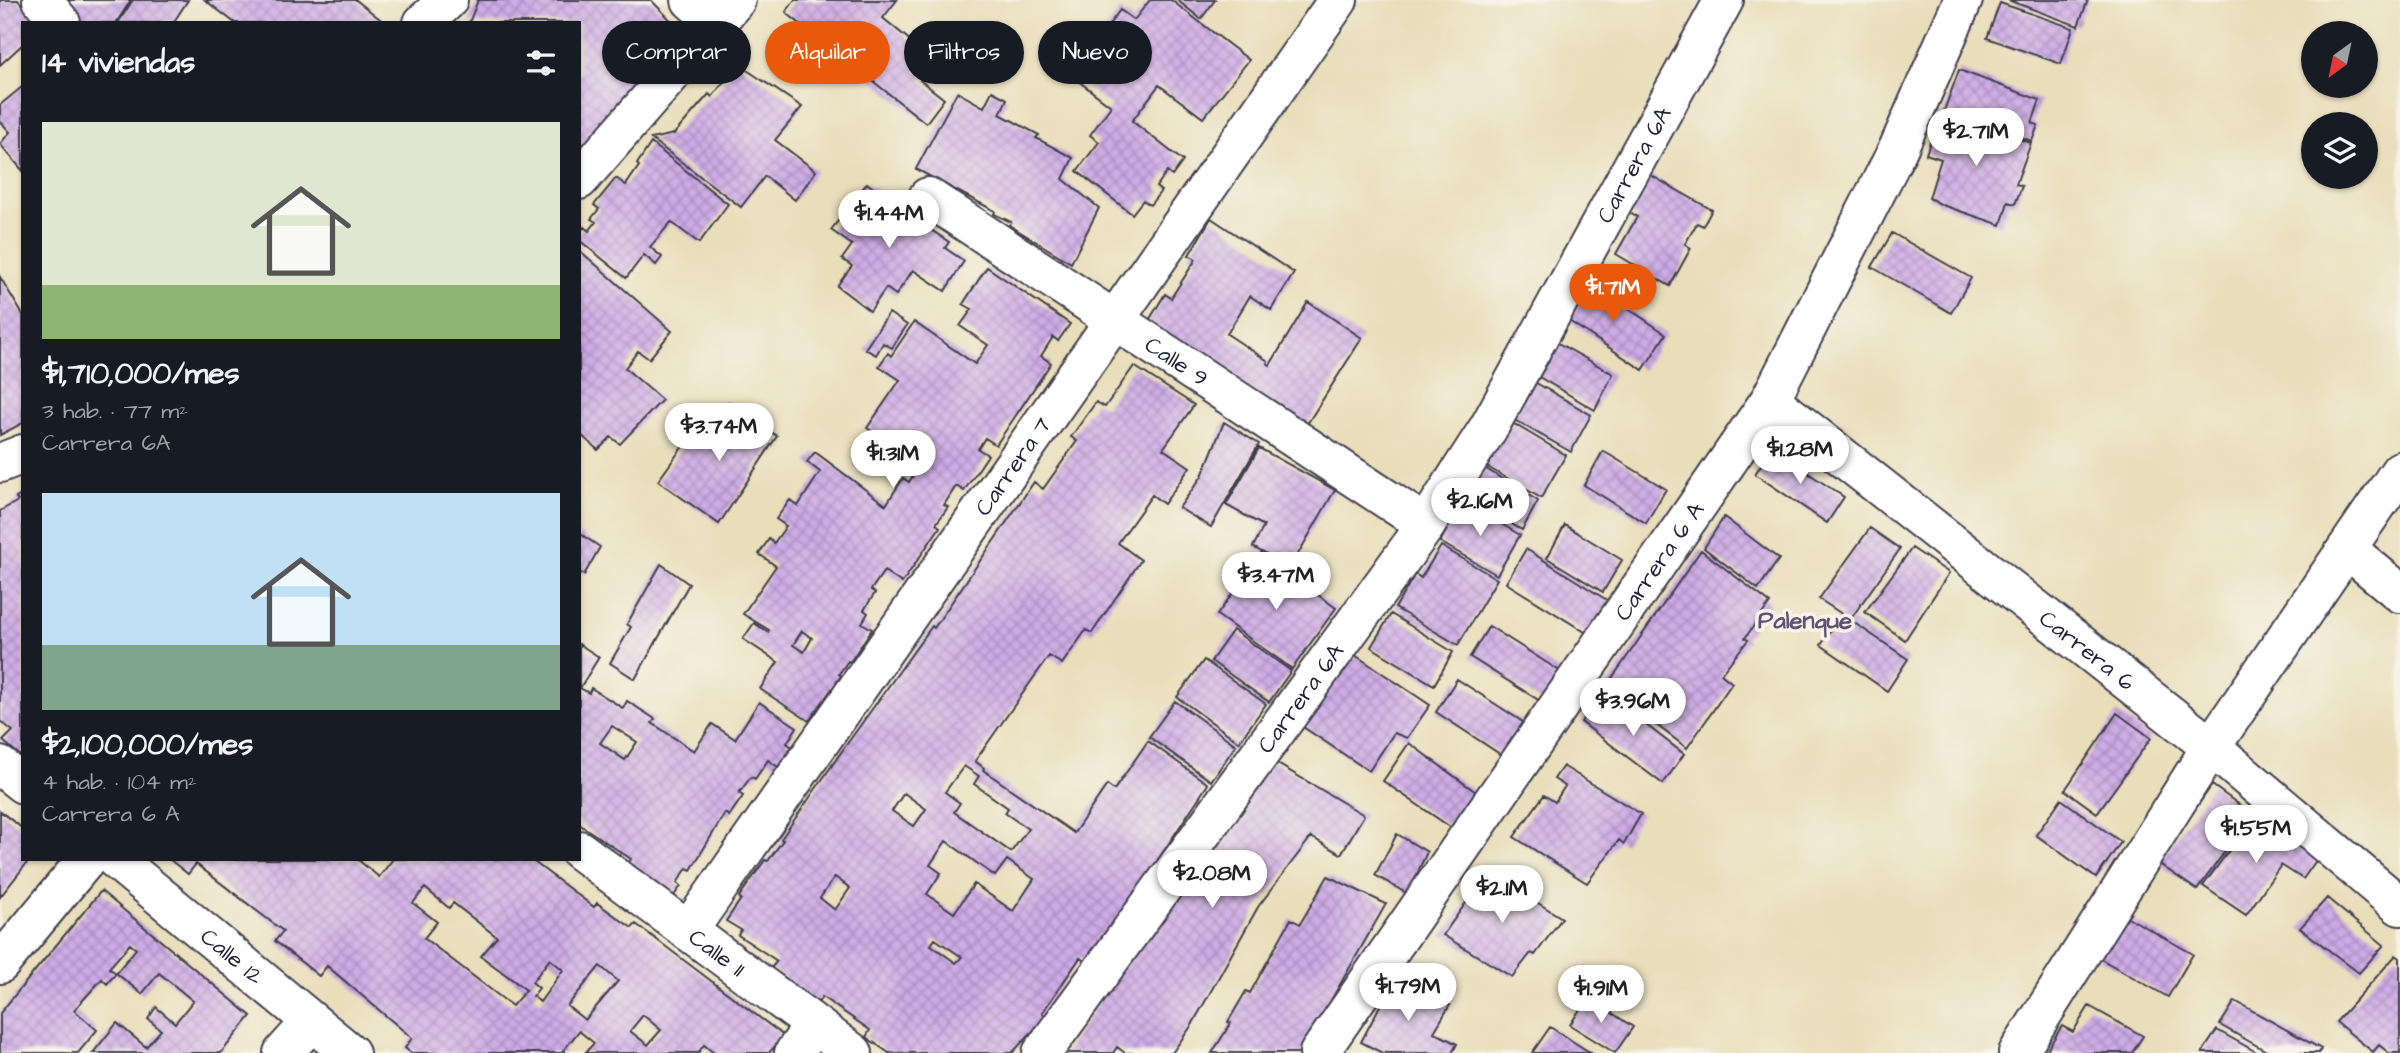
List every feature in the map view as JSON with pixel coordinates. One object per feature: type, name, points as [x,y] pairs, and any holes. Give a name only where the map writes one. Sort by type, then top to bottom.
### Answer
[{"type":"street","points":[[42,0],[59,21]]},
{"type":"street","points":[[425,21],[449,0]]},
{"type":"street","name":"Carrera 7","points":[[688,931],[1338,0]]},
{"type":"street","name":"Carrera 6A","points":[[1042,1053],[1426,524],[1489,427],[1724,0]]},
{"type":"street","name":"Carrera 6 A","points":[[1319,1053],[1770,400],[1898,149],[1963,0]]},
{"type":"street","points":[[581,177],[715,8]]},
{"type":"street","name":"Calle 9","points":[[928,197],[1426,524]]},
{"type":"street","name":"Carrera 6","points":[[1770,400],[2211,747],[2400,906]]},
{"type":"street","points":[[0,463],[21,455]]},
{"type":"street","points":[[2018,1053],[2211,747],[2400,471]]},
{"type":"street","points":[[2347,549],[2400,593]]},
{"type":"street","points":[[0,766],[21,782]]},
{"type":"street","name":"Calle 11","points":[[581,851],[688,931],[804,1039],[853,1053]]},
{"type":"street","points":[[0,964],[85,861]]},
{"type":"street","name":"Calle 12","points":[[117,861],[350,1053]]},
{"type":"street","points":[[284,1053],[310,1022]]},
{"type":"building","points":[[0,0],[18,0],[35,21],[21,21],[21,46],[0,65]]},
{"type":"building","points":[[62,0],[131,0],[117,21],[79,21]]},
{"type":"building","points":[[133,0],[188,0],[174,21],[119,21]]},
{"type":"building","points":[[205,0],[356,0],[382,21],[232,21]]},
{"type":"building","points":[[478,0],[651,0],[672,21],[602,21],[602,84],[639,84],[618,106],[581,154],[581,21],[470,21]]},
{"type":"building","points":[[795,0],[897,0],[883,18],[887,21],[797,21],[786,12]]},
{"type":"building","points":[[1150,0],[1171,0],[1249,60],[1203,118],[1159,85],[1132,121],[1183,161],[1172,176],[1167,172],[1156,187],[1161,191],[1150,205],[1143,200],[1132,214],[1077,171],[1099,142],[1090,135],[1111,106],[1082,84],[1152,84],[1152,21],[1112,21],[1120,10],[1134,20]]},
{"type":"building","points":[[1177,0],[1215,0],[1201,19]]},
{"type":"building","points":[[2008,0],[2088,0],[2078,26]]},
{"type":"building","points":[[2000,3],[2073,28],[2061,64],[1987,38]]},
{"type":"building","points":[[890,24],[904,35],[904,84],[925,84],[944,99],[926,123],[877,84],[890,84]]},
{"type":"building","points":[[1959,70],[2040,100],[2032,123],[2038,125],[2032,141],[1944,111]]},
{"type":"building","points":[[751,73],[802,107],[775,140],[816,171],[795,200],[765,176],[741,207],[651,139],[674,134],[709,94],[712,97],[722,84],[751,84]]},
{"type":"building","points":[[21,88],[21,169],[0,144],[10,132],[0,121],[0,105]]},
{"type":"building","points":[[992,91],[1007,99],[1000,114],[1039,135],[1036,138],[1073,158],[1063,179],[1099,208],[1071,263],[1009,225],[1011,222],[994,214],[995,211],[916,169],[957,92],[984,107]]},
{"type":"building","points":[[1940,113],[2031,143],[2016,184],[2022,186],[2015,204],[2008,202],[2001,225],[1929,198],[1941,159],[1926,154]]},
{"type":"building","points":[[651,143],[728,204],[699,243],[671,222],[650,247],[662,257],[656,265],[644,255],[626,278],[581,242],[581,231],[584,227],[589,231],[596,222],[591,219],[599,209],[594,205],[616,178],[626,185],[639,166],[637,164]]},
{"type":"building","points":[[1645,172],[1712,210],[1703,226],[1697,223],[1685,244],[1691,248],[1670,286],[1616,254],[1637,217],[1624,210]]},
{"type":"building","points":[[867,183],[882,195],[879,200],[893,211],[897,207],[949,242],[945,248],[964,261],[945,291],[913,270],[896,295],[886,288],[870,311],[837,286],[852,266],[842,259],[852,245],[831,230]]},
{"type":"building","points":[[1211,218],[1294,273],[1271,310],[1250,296],[1227,334],[1270,365],[1308,302],[1362,338],[1302,432],[1145,327],[1165,294],[1171,298],[1196,259],[1189,255]]},
{"type":"building","points":[[1892,233],[1971,278],[1951,313],[1872,267]]},
{"type":"building","points":[[581,252],[672,331],[649,359],[638,351],[625,368],[662,400],[620,444],[611,437],[598,450],[581,435]]},
{"type":"building","points":[[987,267],[1070,324],[1058,341],[1053,337],[1041,356],[1051,363],[996,445],[985,438],[978,449],[988,455],[964,491],[956,486],[944,505],[948,507],[936,524],[940,527],[902,583],[884,571],[871,590],[875,593],[864,610],[868,613],[862,623],[872,629],[809,721],[760,689],[778,662],[743,639],[754,623],[768,632],[769,630],[743,614],[776,566],[759,554],[769,539],[774,543],[786,526],[776,519],[790,500],[798,506],[820,472],[807,462],[815,452],[886,505],[903,478],[909,482],[921,463],[867,428],[900,380],[879,366],[888,353],[891,356],[914,322],[975,364],[988,345],[960,326],[972,309],[963,304]],"holes":[[[802,631],[812,638],[804,652],[793,645]]]},
{"type":"building","points":[[0,277],[21,312],[21,424],[0,435]]},
{"type":"building","points":[[1585,279],[1666,334],[1643,370],[1560,315]]},
{"type":"building","points":[[889,313],[907,325],[892,348],[883,343],[876,355],[865,349]]},
{"type":"building","points":[[1549,338],[1613,374],[1595,410],[1539,377],[1549,361],[1538,355]]},
{"type":"building","points":[[1134,366],[1194,405],[1163,449],[1190,467],[1164,504],[1152,495],[1118,543],[1141,560],[1092,633],[1086,630],[1062,664],[1049,656],[975,761],[983,770],[1074,833],[1107,785],[1114,790],[1148,741],[1208,784],[1089,964],[1080,958],[1042,1013],[1046,1017],[1012,1053],[889,1053],[866,1037],[870,1030],[822,997],[817,1004],[784,981],[786,979],[771,968],[777,961],[738,935],[741,930],[726,921],[741,899],[739,897],[783,840],[781,839],[844,748],[932,626],[934,628],[1034,482],[1043,489],[1077,441],[1071,437],[1096,402],[1105,407]],"holes":[[[964,766],[979,776],[974,784],[1008,808],[1005,813],[1028,829],[1011,852],[954,812],[960,803],[945,792]],[[904,793],[926,809],[914,826],[892,811]],[[946,841],[995,876],[1007,860],[1034,879],[1013,911],[974,884],[954,913],[927,894],[941,873],[930,865]],[[835,877],[850,888],[835,910],[820,898]],[[935,939],[962,957],[956,963],[931,945]]]},
{"type":"building","points":[[1526,377],[1591,415],[1571,452],[1511,418]]},
{"type":"building","points":[[728,402],[777,436],[719,524],[658,481],[691,435],[700,441]]},
{"type":"building","points":[[1509,421],[1566,455],[1541,498],[1484,465]]},
{"type":"building","points":[[1224,422],[1259,444],[1211,527],[1179,508],[1202,476]]},
{"type":"building","points":[[1259,448],[1335,490],[1290,568],[1253,547],[1264,526],[1226,505]]},
{"type":"building","points":[[1772,449],[1844,497],[1827,523],[1755,474]]},
{"type":"building","points":[[1603,451],[1666,489],[1646,523],[1584,485]]},
{"type":"building","points":[[1483,467],[1538,501],[1522,530],[1466,497]]},
{"type":"building","points":[[21,495],[21,756],[3,741],[13,731],[0,721],[0,511],[18,501],[16,498]]},
{"type":"building","points":[[1463,501],[1520,535],[1497,575],[1440,542]]},
{"type":"building","points":[[1724,517],[1779,559],[1758,589],[1704,548]]},
{"type":"building","points":[[1565,525],[1622,560],[1603,592],[1547,558]]},
{"type":"building","points":[[1870,528],[1900,549],[1850,620],[1908,659],[1887,691],[1821,645],[1842,614],[1819,599]]},
{"type":"building","points":[[581,534],[600,547],[584,575],[581,573]]},
{"type":"building","points":[[1441,546],[1497,579],[1458,645],[1395,608],[1415,574],[1421,578]]},
{"type":"building","points":[[1912,548],[1949,573],[1905,640],[1865,612]]},
{"type":"building","points":[[1526,549],[1610,602],[1590,635],[1506,583]]},
{"type":"building","points":[[1701,550],[1770,603],[1745,638],[1748,640],[1721,674],[1732,683],[1687,748],[1606,687]]},
{"type":"building","points":[[1261,554],[1336,608],[1292,669],[1217,615]]},
{"type":"building","points":[[661,564],[689,584],[635,679],[610,663],[631,627],[627,624]]},
{"type":"building","points":[[1391,614],[1453,652],[1434,685],[1371,647]]},
{"type":"building","points":[[1489,626],[1566,675],[1548,706],[1470,657]]},
{"type":"building","points":[[1233,630],[1291,671],[1269,702],[1211,661]]},
{"type":"building","points":[[581,645],[599,657],[581,686]]},
{"type":"building","points":[[1352,653],[1430,705],[1407,738],[1394,733],[1369,771],[1303,727]]},
{"type":"building","points":[[1204,660],[1266,704],[1239,742],[1177,697]]},
{"type":"building","points":[[1457,679],[1526,724],[1506,758],[1436,712]]},
{"type":"building","points":[[591,688],[623,708],[627,701],[655,719],[652,723],[694,751],[712,724],[735,739],[759,702],[797,727],[787,743],[792,747],[778,767],[768,760],[755,779],[751,777],[739,793],[743,796],[729,816],[725,813],[691,870],[687,868],[677,883],[681,886],[673,897],[627,866],[631,859],[581,825],[581,689],[589,693]],"holes":[[[612,726],[637,742],[625,760],[600,743]]]},
{"type":"building","points":[[1603,692],[1684,754],[1663,784],[1581,722]]},
{"type":"building","points":[[1175,701],[1236,745],[1211,781],[1149,737]]},
{"type":"building","points":[[2117,713],[2151,738],[2097,813],[2065,790]]},
{"type":"building","points":[[1409,743],[1484,798],[1459,833],[1383,781]]},
{"type":"building","points":[[1259,753],[1364,815],[1341,854],[1311,837],[1258,907],[1192,1025],[1172,1053],[1125,1053],[1117,1047],[1113,1053],[1065,1053]]},
{"type":"building","points":[[1563,766],[1641,814],[1624,844],[1619,840],[1587,883],[1514,837],[1544,795],[1555,802],[1565,786],[1554,779]]},
{"type":"building","points":[[2212,785],[2252,814],[2197,890],[2158,863]]},
{"type":"building","points":[[2061,799],[2121,842],[2096,878],[2036,835]]},
{"type":"building","points":[[0,811],[21,827],[21,861],[28,861],[0,897]]},
{"type":"building","points":[[2254,816],[2317,859],[2303,879],[2281,865],[2246,915],[2203,886]]},
{"type":"building","points":[[1397,834],[1427,852],[1408,894],[1375,875]]},
{"type":"building","points":[[172,861],[359,861],[379,877],[391,861],[533,861],[594,907],[597,903],[632,928],[636,924],[784,1036],[769,1053],[714,1053],[704,1045],[698,1053],[585,1053],[594,1043],[579,1031],[563,1051],[566,1053],[411,1053],[405,1048],[412,1038],[327,966],[319,976],[275,941],[283,931],[196,864],[188,874]],"holes":[[[425,888],[449,908],[453,903],[497,937],[481,956],[526,990],[512,1006],[424,938],[437,922],[413,903]],[[550,959],[563,970],[540,1002],[533,996],[539,988],[532,982]],[[600,966],[618,981],[585,1020],[567,1006]],[[643,1015],[661,1030],[648,1045],[630,1031]]]},
{"type":"building","points":[[1488,872],[1562,918],[1535,955],[1531,953],[1512,977],[1443,935]]},
{"type":"building","points":[[1328,876],[1386,904],[1301,1053],[1212,1053],[1231,1023],[1228,1022],[1246,991],[1250,993],[1291,919],[1300,924]]},
{"type":"building","points":[[101,891],[251,1016],[221,1053],[93,1053],[117,1023],[146,1047],[161,1030],[148,1019],[156,1007],[175,1023],[193,1001],[159,973],[142,994],[116,973],[107,984],[102,979],[74,1010],[97,1030],[78,1053],[0,1053],[0,1013]],"holes":[[[130,944],[136,949],[116,973],[109,968]]]},
{"type":"building","points":[[2327,898],[2384,945],[2359,973],[2300,928]]},
{"type":"building","points":[[2117,911],[2193,954],[2168,997],[2092,954]]},
{"type":"building","points":[[2396,955],[2400,958],[2400,1053],[2389,1053],[2379,1045],[2373,1052],[2336,1022]]},
{"type":"building","points":[[1395,977],[1450,1005],[1434,1032],[1457,1044],[1452,1053],[1382,1053],[1361,1042]]},
{"type":"building","points":[[1588,997],[1633,1027],[1615,1053],[1570,1025]]},
{"type":"building","points":[[2235,1001],[2321,1049],[2319,1053],[2270,1053],[2220,1025]]},
{"type":"building","points":[[2089,1006],[2143,1036],[2132,1053],[2045,1053],[2062,1026],[2073,1032]]},
{"type":"building","points":[[1550,1027],[1591,1053],[1532,1053]]},
{"type":"building","points":[[2217,1030],[2258,1053],[2202,1053]]},
{"type":"district","name":"Palenque","points":[[1805,620]]}]
